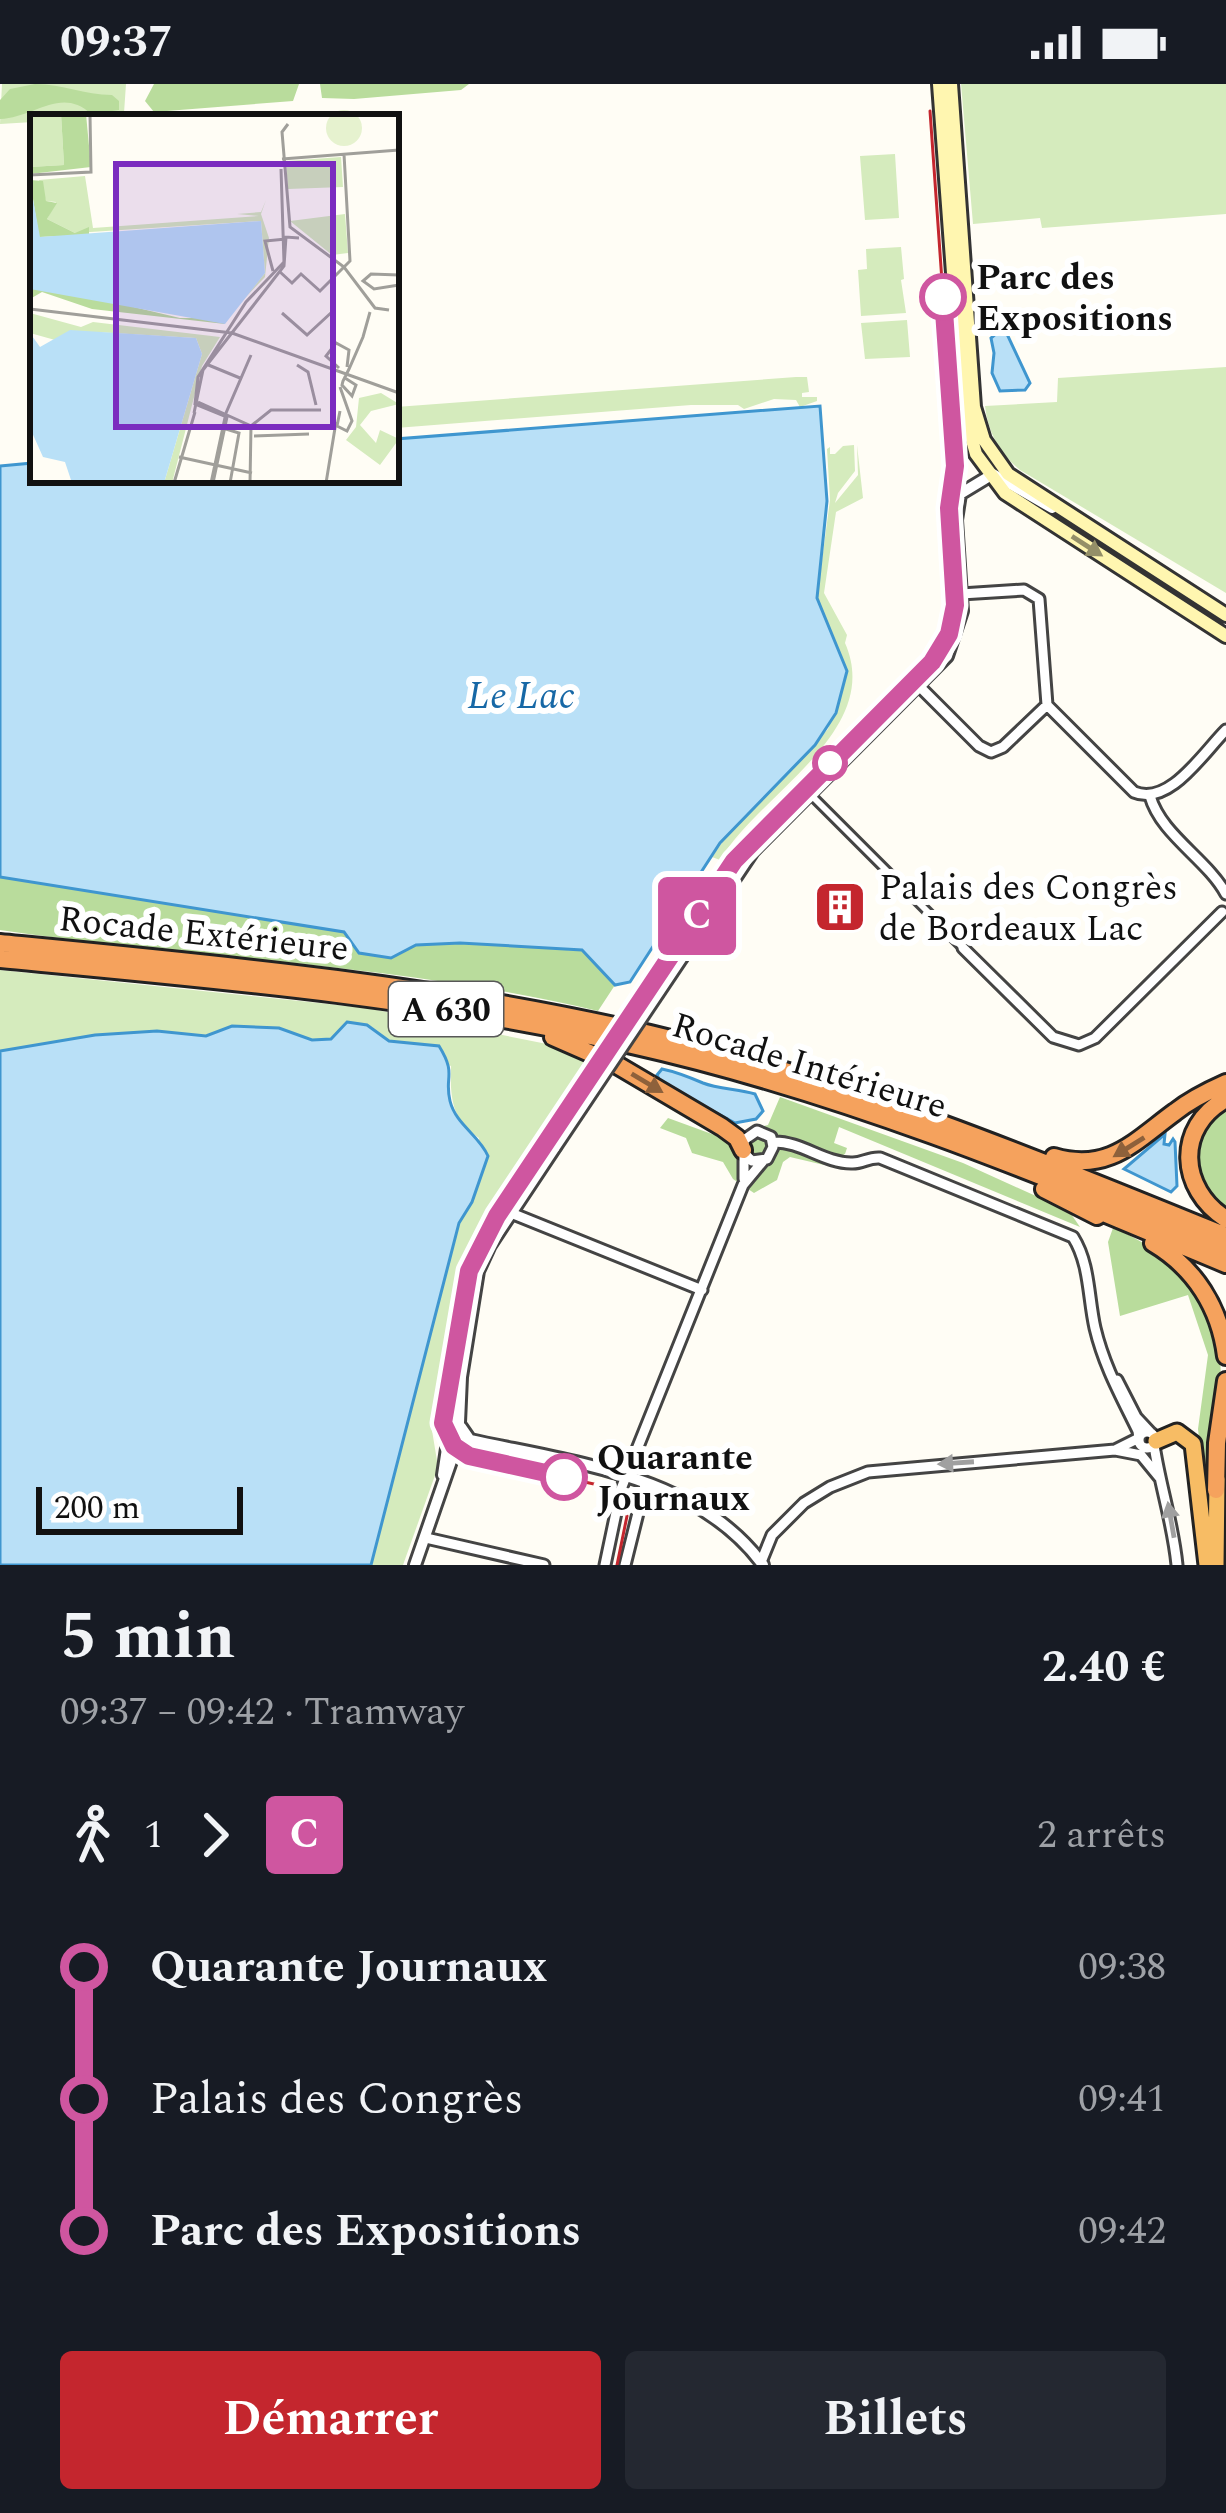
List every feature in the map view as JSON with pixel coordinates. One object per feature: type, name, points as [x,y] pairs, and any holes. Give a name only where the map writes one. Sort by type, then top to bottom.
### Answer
[{"type":"highway","name":"Rocade Extérieure","points":[[0,943],[347,980],[492,1002],[715,1051],[1226,1236]]},
{"type":"highway","name":"Rocade Intérieure","points":[[0,960],[376,998],[635,1045],[885,1111],[1226,1251]]},
{"type":"highway","points":[[376,998],[580,1047],[732,1133],[744,1152]]},
{"type":"highway","points":[[885,1111],[1086,1162],[1122,1154],[1177,1110],[1226,1083]]},
{"type":"highway","points":[[1226,1099],[1201,1118],[1188,1154],[1196,1191],[1226,1219]]},
{"type":"highway","points":[[885,1111],[1140,1236],[1186,1268],[1214,1307],[1226,1356]]},
{"type":"highway","points":[[1044,1189],[1226,1264]]},
{"type":"highway","points":[[1216,1565],[1217,1443],[1226,1381]]},
{"type":"highway","points":[[1216,1490],[1226,1429]]},
{"type":"highway","points":[[1150,1439],[1177,1432],[1193,1444],[1207,1565]]},
{"type":"main road","points":[[939,84],[968,436],[1005,493],[1226,636]]},
{"type":"main road","points":[[950,84],[975,415],[995,475],[1226,615]]},
{"type":"street","points":[[416,1565],[460,1427],[478,1270],[511,1213],[753,851],[938,668],[954,643],[962,617],[957,505],[961,494],[995,475]]},
{"type":"street","points":[[961,594],[1024,590],[1039,599],[1047,705],[1134,792],[1150,796],[1166,791],[1226,730]]},
{"type":"street","points":[[920,686],[991,752],[1003,747],[1047,705]]},
{"type":"street","points":[[810,794],[1053,1037],[1079,1045],[1095,1038],[1224,914],[1221,905],[1226,896],[1210,869],[1156,813],[1150,796]]},
{"type":"street","points":[[605,1565],[621,1489],[743,1185],[772,1151],[767,1134],[757,1131],[747,1136],[743,1185]]},
{"type":"street","points":[[773,1142],[789,1142],[846,1163],[880,1158],[1066,1232],[1077,1242],[1103,1354],[1150,1439],[1173,1522],[1177,1565]]},
{"type":"street","points":[[744,1152],[752,1161],[763,1161]]},
{"type":"street","points":[[511,1213],[702,1290]]},
{"type":"street","points":[[453,1448],[457,1378],[465,1354]]},
{"type":"street","points":[[460,1427],[470,1440],[551,1454],[565,1461]]},
{"type":"street","points":[[745,1543],[772,1535],[818,1493],[875,1470],[1115,1450],[1150,1439]]},
{"type":"street","points":[[453,1448],[517,1449]]},
{"type":"street","points":[[453,1448],[565,1461],[645,1485],[698,1505],[762,1563],[772,1535]]},
{"type":"street","points":[[1115,1450],[1141,1455],[1159,1477]]},
{"type":"street","points":[[625,1565],[645,1485]]},
{"type":"street","points":[[426,1538],[544,1565]]},
{"type":"green space","points":[[2,84],[126,84],[124,113],[30,114],[30,122],[0,124]]},
{"type":"green space","points":[[35,84],[112,95],[119,101],[119,110],[91,114],[80,106],[58,103],[0,119],[0,100],[10,89]]},
{"type":"green space","points":[[154,84],[299,84],[293,101],[154,112],[145,101]]},
{"type":"green space","points":[[320,84],[469,84],[461,90],[354,99],[322,98]]},
{"type":"green space","points":[[961,84],[1226,84],[1226,214],[1042,228],[1040,218],[973,224]]},
{"type":"green space","points":[[895,154],[899,218],[865,220],[860,156]]},
{"type":"green space","points":[[901,247],[906,313],[861,316],[858,270],[867,269],[866,249]]},
{"type":"green space","points":[[907,320],[910,357],[865,359],[861,323]]},
{"type":"green space","points":[[1226,367],[1226,593],[1020,470],[1000,449],[985,406],[1057,402],[1058,378]]},
{"type":"green space","points":[[807,377],[809,392],[802,397],[817,397],[800,407],[796,400],[774,399],[744,409],[691,405],[399,428],[399,407]]},
{"type":"green space","points":[[854,445],[855,471],[835,503],[858,475],[857,445],[863,498],[836,512],[824,593],[847,635],[852,675],[847,705],[812,760],[738,835],[720,860],[712,857],[733,827],[828,729],[847,671],[817,598],[830,500],[827,449],[835,454],[843,446]]},
{"type":"green space","points":[[0,877],[344,932],[359,953],[390,958],[416,945],[460,943],[582,951],[615,985],[598,1011],[375,972],[0,930]]},
{"type":"green space","points":[[0,970],[367,1008],[557,1046],[588,1060],[473,1241],[459,1285],[436,1417],[430,1418],[438,1467],[403,1565],[371,1565],[459,1223],[472,1202],[479,1138],[458,1115],[451,1066],[389,1041],[372,1027],[345,1024],[331,1039],[312,1040],[279,1028],[232,1026],[206,1036],[157,1031],[95,1035],[0,1051]]},
{"type":"green space","points":[[780,1097],[963,1163],[1069,1211],[1080,1227],[839,1127],[834,1143],[847,1148],[845,1154],[824,1165],[790,1157],[783,1162],[777,1180],[754,1193],[733,1179],[723,1162],[692,1153],[686,1138],[660,1128],[668,1118],[720,1137],[768,1125]]},
{"type":"green space","points":[[1226,1109],[1226,1209],[1202,1183],[1197,1159],[1206,1131]]},
{"type":"green space","points":[[1113,1228],[1170,1263],[1186,1278],[1209,1315],[1221,1374],[1205,1490],[1198,1429],[1208,1355],[1188,1295],[1120,1316],[1108,1242]]},
{"type":"water","points":[[998,332],[1007,334],[1030,383],[1025,390],[1000,391],[992,373],[991,338]]},
{"type":"water","name":"Le Lac","points":[[820,406],[827,501],[817,598],[847,671],[836,713],[815,745],[720,843],[630,982],[615,985],[582,950],[460,943],[416,945],[391,958],[359,953],[344,932],[0,877],[0,466],[30,463],[30,483],[399,483],[399,439]]},
{"type":"water","points":[[347,1022],[367,1025],[389,1041],[439,1046],[449,1070],[453,1109],[488,1156],[459,1223],[371,1565],[0,1565],[0,1051],[95,1035],[157,1031],[206,1036],[232,1026],[279,1028],[312,1040],[331,1039]]},
{"type":"water","points":[[662,1069],[755,1094],[763,1111],[756,1119],[735,1123],[661,1083],[657,1075]]},
{"type":"water","points":[[1165,1134],[1164,1144],[1175,1142],[1177,1186],[1171,1192],[1124,1169]]},
{"type":"tram line","points":[[617,1565],[627,1516],[617,1493],[475,1458],[451,1442],[442,1409],[456,1331],[484,1237],[734,861],[931,663],[949,628],[953,591],[949,514],[955,466],[930,111]]},
{"type":"tram line","name":"C","points":[[564,1477],[475,1458],[448,1439],[442,1415],[473,1258],[734,861],[946,643],[955,605],[949,508],[955,466],[943,297]]},
{"type":"place","name":"Parc des Expositions","points":[[943,297]]},
{"type":"place","name":"Palais des Congrès de Bordeaux Lac","points":[[840,907]]},
{"type":"place","name":"Quarante Journaux","points":[[564,1477]]}]
